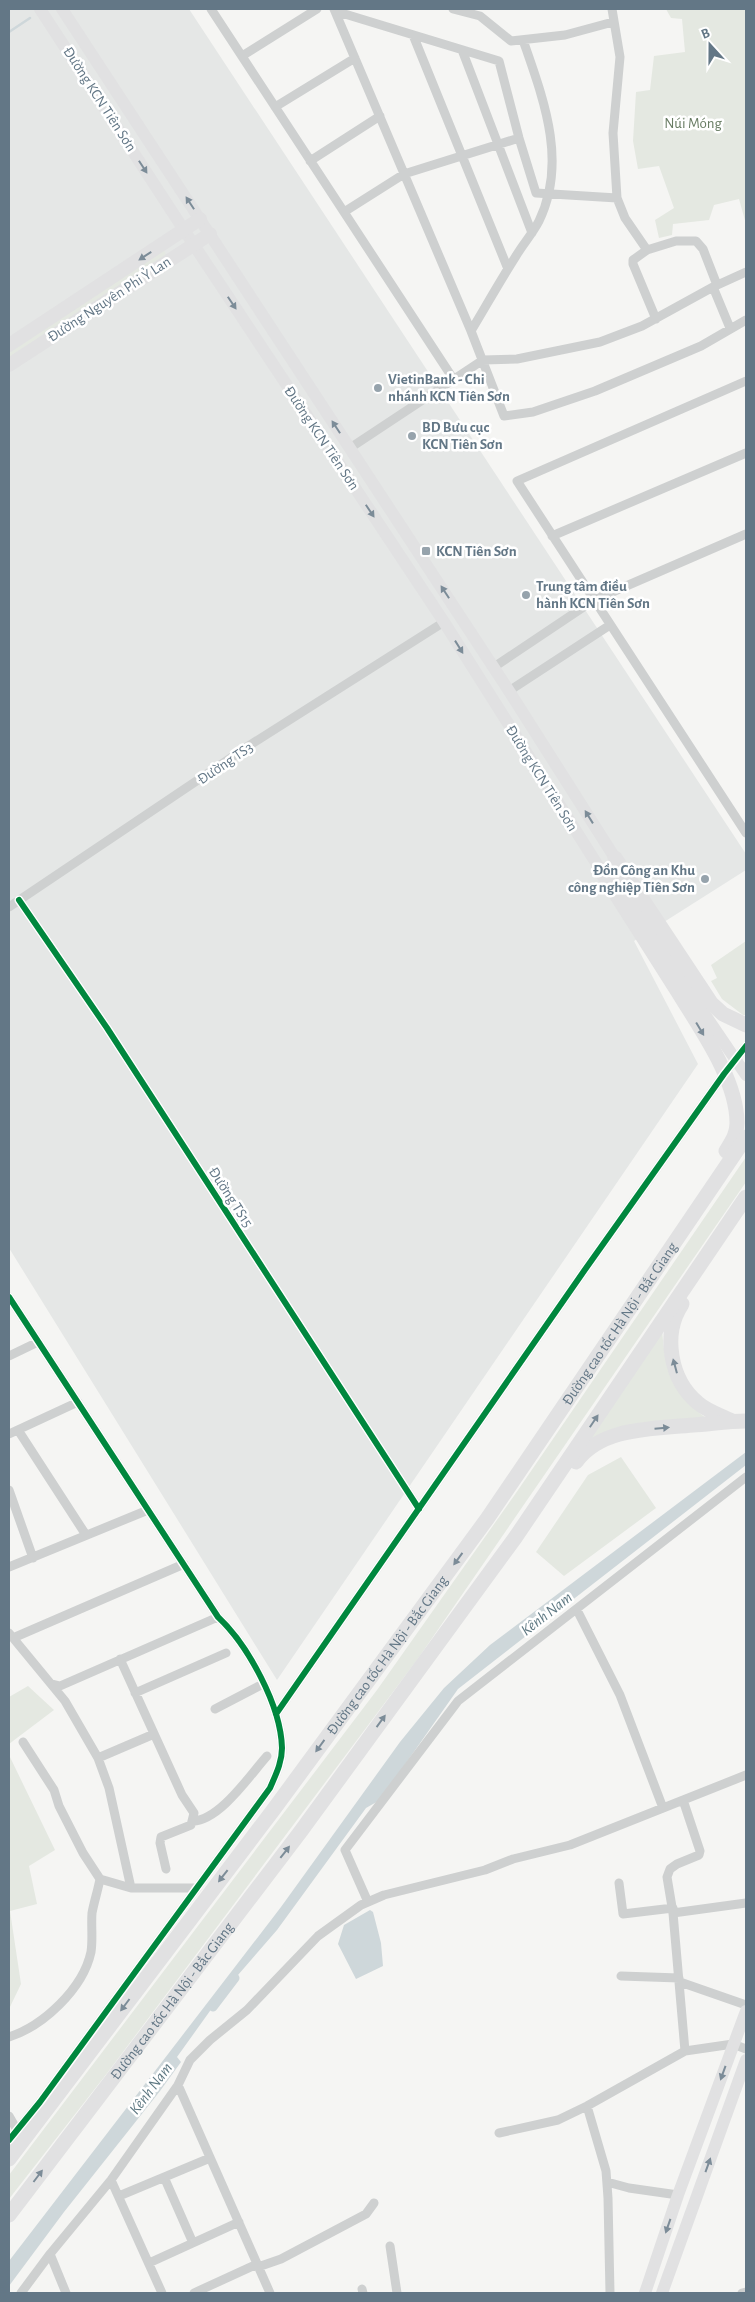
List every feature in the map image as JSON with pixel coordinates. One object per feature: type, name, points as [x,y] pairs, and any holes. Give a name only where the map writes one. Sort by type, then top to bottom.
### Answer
[{"type":"highway","points":[[615,858],[711,1003],[723,1014],[746,1025]]},
{"type":"highway","points":[[487,1519],[523,1453],[721,1161],[736,1134],[735,1104],[724,1074],[706,1038],[600,869]]},
{"type":"highway","name":"Đường cao tốc Hà Nội - Bắc Giang","points":[[9,2159],[274,1809],[487,1519],[746,1137]]},
{"type":"highway","name":"Đường cao tốc Hà Nội - Bắc Giang","points":[[9,2215],[301,1831],[515,1538],[746,1197]]},
{"type":"highway","points":[[740,1421],[698,1403],[678,1378],[673,1363],[672,1328],[679,1309],[746,1210]]},
{"type":"highway","points":[[404,1690],[476,1604],[583,1452],[599,1442],[629,1432],[740,1421]]},
{"type":"main road","name":"Đường KCN Tiên Sơn","points":[[40,9],[444,622],[600,869],[629,896]]},
{"type":"main road","name":"Đường KCN Tiên Sơn","points":[[62,9],[510,691],[615,858],[629,896]]},
{"type":"main road","name":"Đường Nguyên Phi Ỷ Lan","points":[[9,344],[200,219]]},
{"type":"main road","name":"Đường Nguyên Phi Ỷ Lan","points":[[9,365],[210,234]]},
{"type":"main road","points":[[444,622],[458,613]]},
{"type":"main road","points":[[629,896],[693,997],[746,1075]]},
{"type":"main road","points":[[645,2293],[678,2195],[746,2012]]},
{"type":"main road","points":[[662,2293],[746,2060]]},
{"type":"street","points":[[211,9],[454,380]]},
{"type":"street","points":[[242,56],[317,9]]},
{"type":"street","points":[[453,9],[487,20],[506,39],[523,40],[565,35],[613,22]]},
{"type":"street","points":[[485,9],[487,20]]},
{"type":"street","points":[[612,9],[620,57],[613,133],[617,198],[625,218],[647,250]]},
{"type":"street","points":[[334,10],[499,61],[519,138],[536,193],[617,198]]},
{"type":"street","points":[[334,10],[471,331],[504,416],[533,412],[595,391],[701,346],[746,320]]},
{"type":"street","points":[[413,35],[508,269]]},
{"type":"street","points":[[471,331],[539,222],[548,194],[552,172],[550,126],[523,40]]},
{"type":"street","points":[[462,50],[532,232]]},
{"type":"street","points":[[275,108],[355,58]]},
{"type":"street","points":[[310,161],[380,116]]},
{"type":"street","points":[[344,212],[404,174],[519,138]]},
{"type":"street","points":[[656,319],[632,264],[633,260],[647,250],[676,242],[696,241],[702,250],[730,328]]},
{"type":"street","points":[[350,448],[483,360],[517,358],[600,342],[656,319],[715,286],[746,272]]},
{"type":"street","points":[[746,380],[516,481],[746,833]]},
{"type":"street","points":[[552,536],[746,452]]},
{"type":"street","points":[[494,667],[594,600],[746,534]]},
{"type":"street","name":"Đường TS3","points":[[9,907],[250,745],[444,622]]},
{"type":"street","points":[[510,691],[610,625]]},
{"type":"street","name":"Đường TS15","points":[[20,900],[107,1028],[419,1509]]},
{"type":"street","points":[[276,1714],[584,1271],[746,1046]]},
{"type":"street","points":[[9,1297],[218,1617],[233,1631],[263,1684],[276,1714],[282,1749],[279,1767],[270,1788],[9,2140]]},
{"type":"street","points":[[9,1356],[38,1342]]},
{"type":"street","points":[[9,1434],[78,1402]]},
{"type":"street","points":[[18,1430],[86,1535]]},
{"type":"street","points":[[368,1902],[346,1850],[458,1701],[576,1610],[621,1572],[746,1477]]},
{"type":"street","points":[[9,1490],[33,1558]]},
{"type":"street","points":[[9,1568],[148,1510]]},
{"type":"street","points":[[131,1888],[109,1788],[98,1758],[65,1701],[52,1684],[44,1678],[11,1635],[184,1564]]},
{"type":"street","points":[[576,1610],[620,1695],[663,1808]]},
{"type":"street","points":[[52,1684],[60,1686],[218,1617]]},
{"type":"street","points":[[135,1693],[226,1653]]},
{"type":"street","points":[[120,1659],[182,1794],[194,1813],[191,1825],[161,1837],[160,1843],[166,1869]]},
{"type":"street","points":[[215,1709],[263,1684]]},
{"type":"street","points":[[98,1758],[154,1734]]},
{"type":"street","points":[[23,1742],[54,1790],[59,1806],[83,1853],[100,1879],[131,1888],[197,1888]]},
{"type":"street","points":[[193,1821],[208,1816],[229,1801],[267,1756]]},
{"type":"street","points":[[21,2293],[50,2254],[111,2180],[178,2085],[190,2060],[210,2040],[247,2010],[318,1936],[368,1902],[384,1894],[485,1870],[513,1859],[570,1845],[746,1775]]},
{"type":"street","points":[[683,1800],[700,1851],[699,1855],[670,1868],[667,1877],[673,1910],[685,2051]]},
{"type":"street","points":[[9,2037],[23,2032],[46,2018],[68,1995],[82,1973],[91,1952],[92,1913],[100,1879]]},
{"type":"street","points":[[619,1883],[624,1914],[746,1903]]},
{"type":"street","points":[[621,1976],[679,1980],[746,2005]]},
{"type":"street","points":[[499,2133],[558,2120],[587,2106],[685,2051],[733,2044],[746,2049]]},
{"type":"street","points":[[178,2085],[270,2293]]},
{"type":"street","points":[[587,2106],[607,2182],[610,2293]]},
{"type":"street","points":[[9,2116],[17,2130]]},
{"type":"street","points":[[119,2196],[210,2158]]},
{"type":"street","points":[[164,2177],[193,2243]]},
{"type":"street","points":[[111,2180],[162,2293]]},
{"type":"street","points":[[607,2182],[629,2188],[678,2195]]},
{"type":"street","points":[[194,2293],[258,2265],[280,2259],[366,2214],[374,2204]]},
{"type":"street","points":[[148,2263],[239,2222]]},
{"type":"street","points":[[390,2246],[397,2293]]},
{"type":"street","points":[[50,2254],[66,2293]]},
{"type":"street","points":[[742,2293],[746,2292]]},
{"type":"shaded area","points":[[9,9],[189,9],[746,854],[746,870],[634,941],[698,1064],[277,1680],[9,1248]]},
{"type":"green space","name":"Núi Móng","points":[[666,9],[746,9],[746,224],[739,199],[714,205],[709,220],[673,224],[672,235],[659,238],[655,220],[674,208],[659,166],[638,169],[633,141],[636,92],[650,90],[654,56],[685,52],[682,19],[671,18]]},
{"type":"green space","points":[[164,250],[166,255],[9,358],[9,352]]},
{"type":"green space","points":[[746,941],[746,1015],[743,1015],[722,999],[711,981],[717,978],[711,965]]},
{"type":"green space","points":[[746,1157],[746,1182],[417,1660],[108,2072],[9,2199],[9,2175],[377,1690],[516,1493]]},
{"type":"green space","points":[[662,1330],[666,1359],[672,1380],[685,1399],[707,1419],[583,1445]]},
{"type":"green space","points":[[621,1457],[656,1508],[564,1576],[536,1552],[588,1475]]},
{"type":"green space","points":[[28,1686],[54,1710],[9,1744],[9,1697]]},
{"type":"green space","points":[[9,1755],[55,1850],[29,1866],[37,1904],[10,1911],[21,1984],[9,2009]]},
{"type":"water","name":"Kênh Nam","points":[[746,1452],[746,1465],[458,1689],[380,1800],[366,1808],[277,1930],[225,1990],[177,2057],[181,2062],[160,2091],[64,2212],[9,2286],[9,2261],[281,1907],[400,1742],[444,1688],[490,1645]]},
{"type":"water","points":[[370,1910],[373,1912],[381,1943],[383,1966],[356,1979],[338,1944],[344,1925]]},
{"type":"waterway","points":[[9,32],[30,18]]},
{"type":"waterway","name":"Kênh Nam","points":[[213,2007],[235,1978]]},
{"type":"cycle path","points":[[19,900],[107,1028],[419,1509]]},
{"type":"cycle path","points":[[276,1714],[584,1271],[746,1046]]},
{"type":"cycle path","points":[[9,1297],[218,1617],[241,1643],[269,1695],[276,1714],[282,1748],[280,1764],[270,1788],[40,2102],[9,2140]]},
{"type":"place","name":"VietinBank - Chi nhánh KCN Tiên Sơn","points":[[378,388]]},
{"type":"place","name":"BD Bưu cục KCN Tiên Sơn","points":[[412,436]]},
{"type":"place","name":"KCN Tiên Sơn","points":[[426,551]]},
{"type":"place","name":"Trung tâm điều hành KCN Tiên Sơn","points":[[526,595]]},
{"type":"place","name":"Đồn Công an Khu công nghiệp Tiên Sơn","points":[[705,879]]}]
